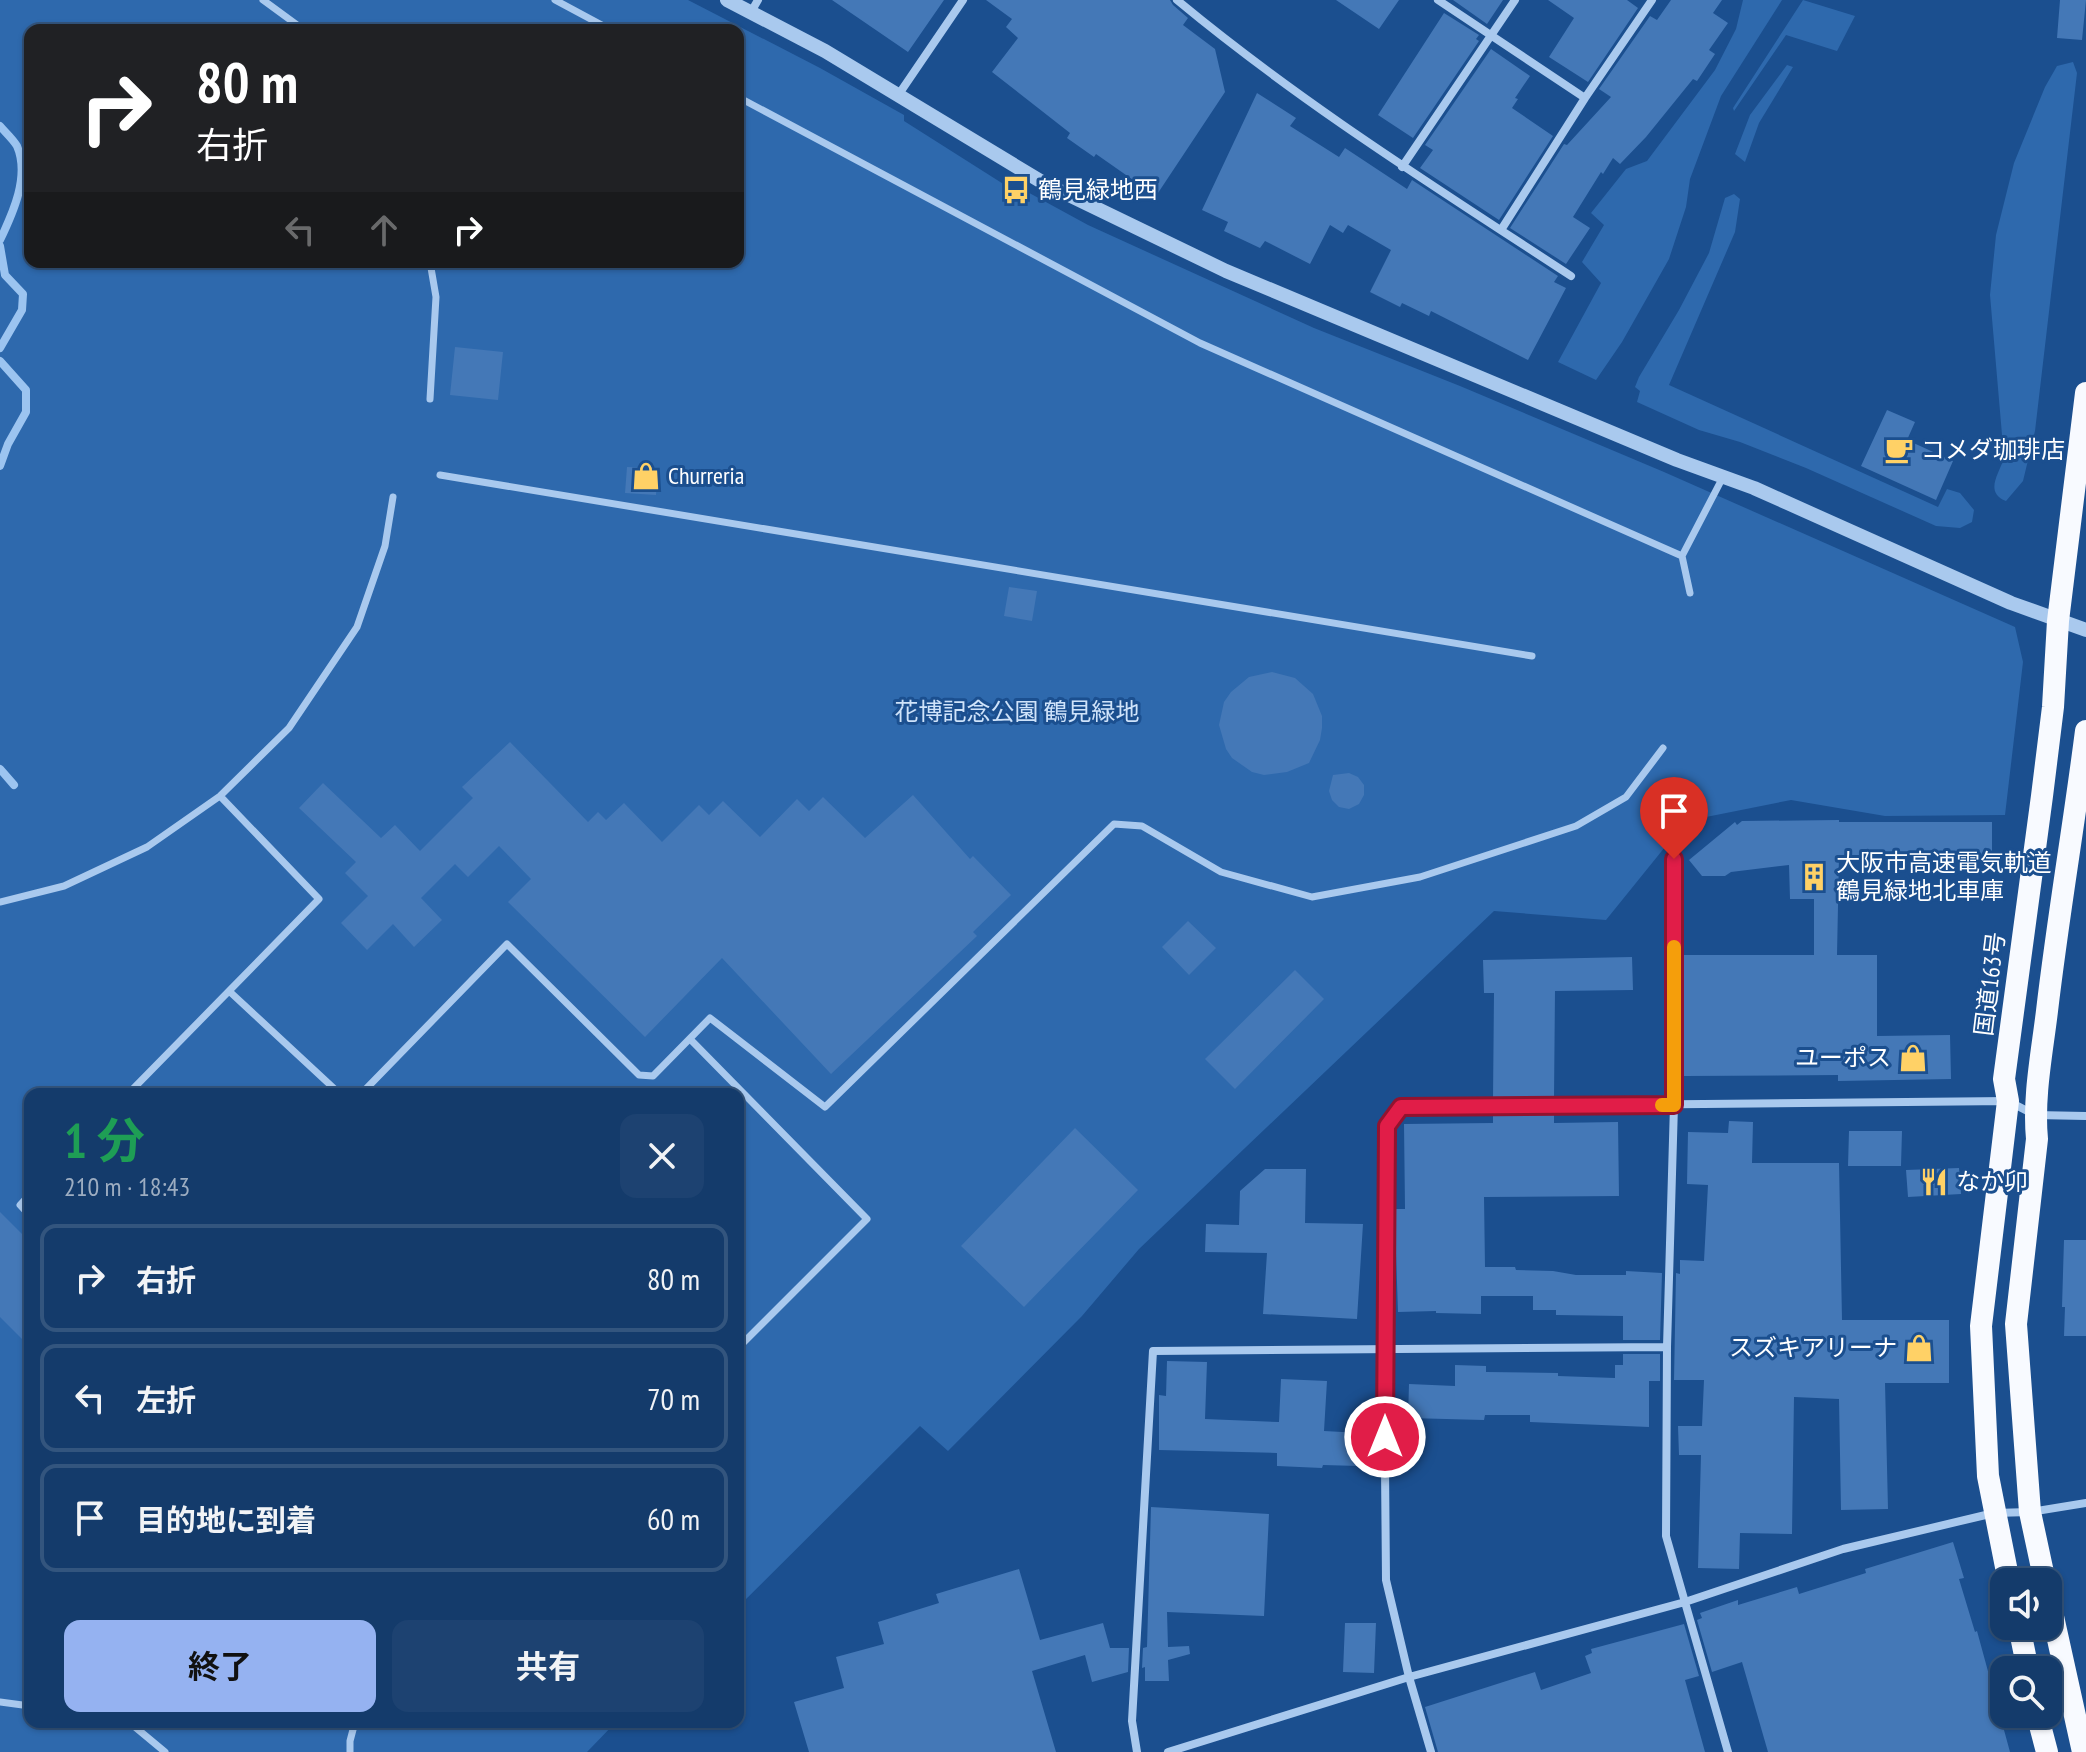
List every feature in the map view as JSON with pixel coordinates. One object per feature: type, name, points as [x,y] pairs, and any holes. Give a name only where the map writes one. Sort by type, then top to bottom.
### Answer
[{"type":"highway","name":"国道163号","points":[[2006,1568],[1988,1476],[1981,1326],[2008,1101],[2004,1079],[2053,707],[2058,621],[2086,393]]},
{"type":"highway","points":[[2042,1568],[2030,1512],[2016,1324],[2037,1139],[2035,1115],[2056,935],[2081,814],[2086,731]]},
{"type":"highway","points":[[2058,1640],[2083,1752]]},
{"type":"highway","points":[[2041,1728],[2047,1752]]},
{"type":"street","points":[[263,0],[296,24]]},
{"type":"street","points":[[555,0],[600,24]]},
{"type":"street","points":[[727,0],[754,6],[1042,182],[1226,271],[1317,312],[1754,488],[2058,621],[2086,630]]},
{"type":"street","points":[[899,94],[963,0]]},
{"type":"street","points":[[1177,0],[1215,32],[1402,167],[1571,276]]},
{"type":"street","points":[[1438,0],[1585,98]]},
{"type":"street","points":[[1402,167],[1515,0]]},
{"type":"street","points":[[1501,230],[1652,0]]},
{"type":"street","points":[[744,100],[1200,343],[1682,556]]},
{"type":"street","points":[[430,399],[436,297],[431,268]]},
{"type":"street","points":[[440,475],[1532,656]]},
{"type":"street","points":[[1690,593],[1682,556],[1723,477]]},
{"type":"street","points":[[0,902],[64,886],[147,847],[220,796],[289,728],[357,627],[385,546],[393,497]]},
{"type":"street","points":[[367,1088],[507,944],[639,1075],[653,1076],[710,1018],[825,1107],[1114,824],[1142,826],[1221,872],[1312,897],[1420,877],[1576,826],[1626,797],[1663,748]]},
{"type":"street","points":[[134,1088],[319,899],[220,796]]},
{"type":"street","points":[[1674,859],[1674,1105],[1667,1347],[1666,1536],[1728,1752]]},
{"type":"street","points":[[229,991],[334,1088]]},
{"type":"street","points":[[690,1039],[738,1088]]},
{"type":"street","points":[[744,1094],[867,1219],[744,1342]]},
{"type":"street","points":[[1431,1752],[1386,1580],[1384,1351],[1387,1126],[1401,1107],[2008,1101],[2035,1115],[2086,1116]]},
{"type":"street","points":[[1137,1752],[1132,1721],[1153,1351],[1667,1347]]},
{"type":"street","points":[[1168,1752],[1409,1677],[1685,1602],[1843,1549],[1994,1513],[2030,1512],[2086,1503]]},
{"type":"street","points":[[0,1702],[24,1705]]},
{"type":"street","points":[[136,1728],[165,1752]]},
{"type":"street","points":[[350,1752],[354,1728]]},
{"type":"green space","name":"花博記念公園 鶴見緑地","points":[[0,0],[688,0],[735,24],[24,24],[24,268],[744,268],[744,29],[904,115],[904,121],[1016,192],[1022,189],[1088,225],[1314,328],[1664,472],[2015,627],[2023,662],[2005,815],[1885,816],[1791,800],[1686,821],[1606,920],[1494,911],[1139,1249],[1082,1316],[948,1451],[920,1426],[744,1601],[744,1088],[24,1088],[24,1728],[610,1728],[587,1752],[0,1752]]},
{"type":"green space","points":[[1743,0],[1782,0],[1721,96],[1690,179],[1686,207],[1669,259],[1622,342],[1596,380],[1558,362],[1601,283],[1582,262],[1604,225],[1591,213],[1626,169],[1647,161],[1715,70],[1736,29]]},
{"type":"green space","points":[[1803,0],[1855,16],[1837,51],[1786,35],[1734,111],[1733,108]]},
{"type":"green space","points":[[2073,62],[2077,73],[2035,431],[2023,481],[2006,501],[1999,497],[1994,488],[2004,458],[1990,295],[1996,235],[2014,163],[2045,87],[2057,66]]},
{"type":"green space","points":[[1787,65],[1793,67],[1759,123],[1745,162],[1735,154],[1750,115]]},
{"type":"green space","points":[[1734,194],[1740,199],[1735,232],[1669,385],[1938,507],[1947,489],[1960,493],[1974,510],[1972,522],[1960,528],[1936,526],[1806,468],[1740,442],[1699,430],[1637,402],[1640,391],[1635,387],[1639,377],[1709,253],[1725,198]]},
{"type":"building","points":[[832,0],[944,0],[908,52]]},
{"type":"building","points":[[986,0],[1170,0],[1188,18],[1183,25],[1215,49],[1225,92],[1156,196],[1096,154],[1094,157],[1067,138],[1070,133],[992,72],[1018,38],[1006,27],[1012,19]]},
{"type":"building","points":[[1336,0],[1399,0],[1379,29]]},
{"type":"building","points":[[1453,0],[1503,0],[1487,24]]},
{"type":"building","points":[[1548,0],[1627,0],[1638,8],[1588,82],[1549,57],[1574,18]]},
{"type":"building","points":[[1671,0],[1722,0],[1713,13],[1728,23],[1709,50],[1715,54],[1697,81],[1693,79],[1620,164],[1613,158],[1603,174],[1601,172],[1573,217],[1590,228],[1566,264],[1510,228],[1564,144],[1567,145],[1611,97],[1599,89],[1650,16],[1657,20]]},
{"type":"building","points":[[2060,0],[2086,0],[2082,40],[2057,38]]},
{"type":"building","points":[[1444,13],[1479,35],[1476,39],[1479,41],[1413,138],[1378,115]]},
{"type":"building","points":[[1491,49],[1530,76],[1512,108],[1553,136],[1499,220],[1420,168],[1433,150],[1425,145]]},
{"type":"building","points":[[1257,93],[1296,118],[1290,126],[1339,157],[1345,148],[1407,189],[1412,180],[1558,276],[1554,282],[1566,288],[1528,360],[1431,311],[1429,316],[1402,303],[1400,307],[1370,292],[1391,250],[1348,225],[1343,233],[1330,225],[1310,264],[1265,241],[1260,248],[1224,231],[1228,222],[1202,210]]},
{"type":"building","points":[[455,347],[503,352],[498,400],[450,395]]},
{"type":"building","name":"コメダ珈琲店","points":[[1887,410],[1915,422],[1907,440],[1953,461],[1936,500],[1861,466]]},
{"type":"building","name":"Churreria","points":[[627,467],[658,468],[656,495],[625,493]]},
{"type":"building","points":[[1009,587],[1037,591],[1032,621],[1004,616]]},
{"type":"building","points":[[1272,672],[1295,678],[1313,694],[1322,716],[1322,728],[1309,763],[1287,772],[1264,775],[1252,772],[1232,758],[1219,725],[1224,702],[1231,692],[1249,677]]},
{"type":"building","points":[[510,742],[588,822],[598,812],[606,820],[624,803],[662,842],[699,805],[709,815],[723,801],[760,837],[797,799],[809,811],[823,797],[865,838],[913,795],[970,859],[973,856],[1011,895],[973,932],[977,936],[831,1074],[722,958],[645,1037],[508,902],[531,879],[499,846],[468,877],[455,864],[421,898],[442,920],[414,947],[393,924],[367,950],[341,923],[368,896],[345,873],[356,862],[299,808],[323,783],[381,838],[395,825],[420,851],[473,798],[462,787]]},
{"type":"building","points":[[1349,773],[1358,777],[1364,785],[1364,795],[1359,804],[1349,809],[1339,807],[1329,791],[1333,775]]},
{"type":"building","points":[[1742,821],[1992,822],[1992,856],[1839,856],[1837,955],[1877,955],[1877,1036],[1950,1035],[1951,1079],[1838,1081],[1838,1075],[1684,1076],[1684,955],[1814,955],[1814,899],[1790,899],[1789,865],[1731,872],[1725,876],[1702,876],[1689,860],[1735,822],[1737,825]]},
{"type":"building","points":[[1188,921],[1216,948],[1189,975],[1162,947]]},
{"type":"building","points":[[1632,957],[1633,990],[1555,991],[1554,1098],[1493,1099],[1494,993],[1484,993],[1483,960]]},
{"type":"building","points":[[1295,970],[1324,999],[1235,1089],[1205,1059]]},
{"type":"building","points":[[1554,1112],[1554,1123],[1618,1122],[1619,1196],[1484,1197],[1485,1267],[1515,1267],[1516,1270],[1576,1275],[1626,1275],[1626,1271],[1662,1273],[1660,1340],[1623,1340],[1623,1316],[1556,1315],[1556,1310],[1533,1310],[1533,1296],[1481,1296],[1481,1314],[1398,1312],[1395,1224],[1396,1209],[1405,1209],[1404,1124],[1493,1123],[1493,1113]]},
{"type":"building","points":[[1729,1121],[1753,1122],[1752,1163],[1839,1163],[1842,1320],[1949,1320],[1949,1383],[1885,1383],[1888,1509],[1841,1510],[1839,1399],[1794,1397],[1792,1534],[1740,1533],[1739,1569],[1698,1568],[1701,1455],[1679,1455],[1678,1426],[1702,1426],[1704,1380],[1674,1380],[1676,1273],[1680,1274],[1680,1260],[1704,1261],[1708,1185],[1687,1184],[1688,1132],[1728,1133]]},
{"type":"building","points":[[1075,1128],[1138,1190],[1024,1307],[961,1246]]},
{"type":"building","points":[[1849,1131],[1902,1131],[1901,1166],[1848,1166]]},
{"type":"building","points":[[1959,1168],[1961,1194],[1908,1197],[1906,1170]]},
{"type":"building","points":[[1265,1169],[1306,1169],[1305,1223],[1363,1224],[1357,1319],[1263,1314],[1267,1253],[1205,1252],[1206,1224],[1239,1225],[1240,1191]]},
{"type":"building","points":[[0,1212],[24,1236],[24,1341],[0,1317]]},
{"type":"building","points":[[2064,1240],[2086,1240],[2086,1336],[2064,1336]]},
{"type":"building","points":[[1623,1354],[1660,1354],[1660,1381],[1649,1381],[1649,1427],[1530,1422],[1530,1415],[1485,1415],[1484,1420],[1408,1418],[1409,1384],[1455,1386],[1455,1365],[1486,1366],[1486,1372],[1615,1378],[1615,1365],[1623,1365]]},
{"type":"building","points":[[1167,1361],[1207,1362],[1205,1419],[1279,1422],[1281,1379],[1327,1381],[1324,1431],[1361,1433],[1359,1466],[1277,1466],[1277,1453],[1159,1450],[1159,1395],[1166,1396]]},
{"type":"building","points":[[1151,1507],[1269,1514],[1264,1616],[1167,1612],[1168,1647],[1189,1646],[1190,1654],[1168,1660],[1169,1681],[1145,1681],[1145,1667],[1142,1668],[1143,1648],[1147,1647]]},
{"type":"building","points":[[1953,1542],[1964,1578],[1959,1579],[1990,1679],[1990,1728],[2003,1728],[2010,1752],[1768,1752],[1742,1662],[1712,1672],[1697,1620],[1702,1618],[1700,1613],[1738,1600],[1738,1605],[1797,1587],[1799,1594],[1866,1573],[1865,1569]]},
{"type":"building","points":[[1019,1569],[1040,1640],[1103,1623],[1110,1648],[1129,1648],[1128,1672],[1092,1682],[1085,1655],[1032,1671],[1056,1752],[809,1752],[794,1702],[844,1688],[836,1657],[884,1644],[878,1622],[939,1603],[936,1594]]},
{"type":"building","points":[[1345,1623],[1376,1623],[1374,1673],[1343,1672]]},
{"type":"building","points":[[1684,1624],[1699,1676],[1685,1680],[1705,1752],[1438,1752],[1425,1707],[1535,1672],[1541,1690],[1591,1673],[1585,1656],[1592,1653],[1591,1649]]},
{"type":"waterway","points":[[0,126],[17,146],[22,170],[15,206],[0,240]]},
{"type":"waterway","points":[[0,246],[5,275],[23,294],[22,310],[0,348]]},
{"type":"waterway","points":[[0,361],[26,390],[26,412],[0,466]]},
{"type":"waterway","points":[[0,769],[14,785]]},
{"type":"slow traffic","points":[[1662,1105],[1674,1105],[1674,947]]},
{"type":"place","name":"鶴見緑地西","points":[[1016,190]]},
{"type":"place","name":"コメダ珈琲店","points":[[1899,450]]},
{"type":"place","name":"Churreria","points":[[646,476]]},
{"type":"place","name":"大阪市高速電気軌道 鶴見緑地北車庫","points":[[1814,877]]},
{"type":"place","name":"ユーポス","points":[[1913,1058]]},
{"type":"place","name":"なか卯","points":[[1934,1182]]},
{"type":"place","name":"スズキアリーナ","points":[[1919,1348]]},
{"type":"route","points":[[1385,1437],[1387,1126],[1401,1107],[1674,1105],[1674,859]]}]
